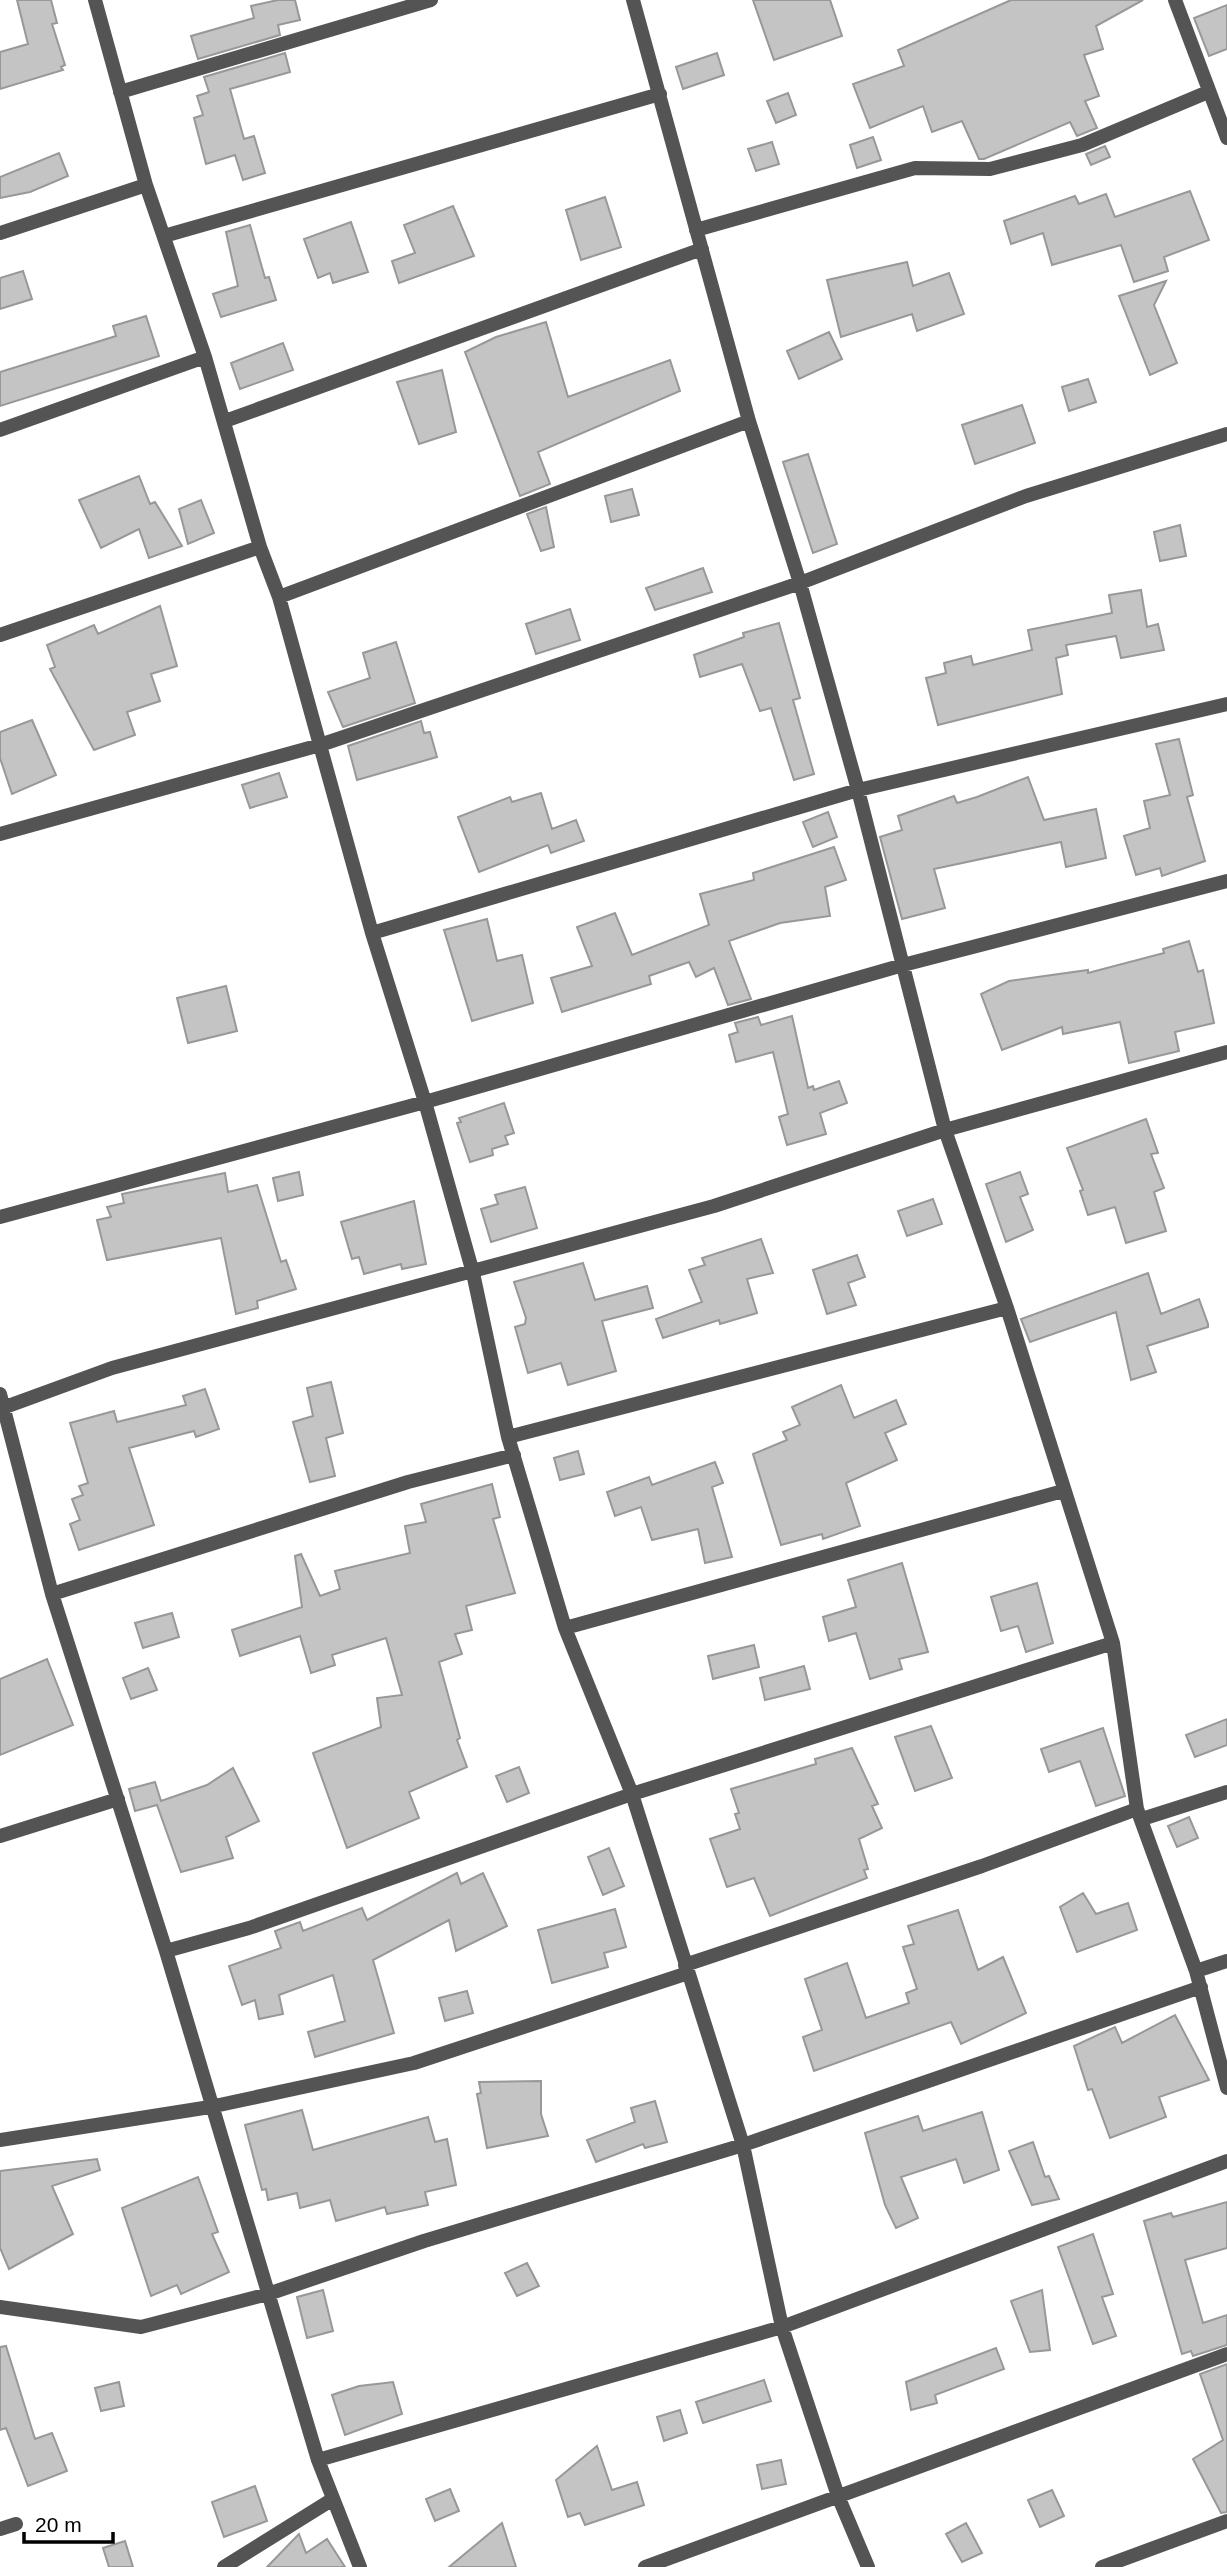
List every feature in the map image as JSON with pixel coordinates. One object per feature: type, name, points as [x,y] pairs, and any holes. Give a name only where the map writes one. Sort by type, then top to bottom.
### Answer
[{"type":"street","points":[[95,0],[146,185],[205,357],[260,547],[279,597],[372,933],[425,1102],[473,1273],[508,1437],[565,1628],[632,1794],[743,2145],[782,2327],[838,2496],[868,2567]]},
{"type":"street","points":[[120,92],[431,0]]},
{"type":"street","points":[[633,0],[749,421],[800,583],[858,790],[945,1130],[1007,1308],[1113,1643],[1139,1814],[1196,1971],[1227,2088]]},
{"type":"street","points":[[1175,0],[1227,138]]},
{"type":"street","points":[[696,230],[915,168],[990,169],[1082,145],[1208,92]]},
{"type":"street","points":[[164,236],[660,94]]},
{"type":"street","points":[[0,233],[146,185]]},
{"type":"street","points":[[225,421],[702,249]]},
{"type":"street","points":[[0,430],[205,357]]},
{"type":"street","points":[[279,597],[749,421]]},
{"type":"street","points":[[0,834],[320,745],[800,583],[1026,496],[1227,435]]},
{"type":"street","points":[[0,635],[260,547]]},
{"type":"street","points":[[372,933],[858,790],[1227,704]]},
{"type":"street","points":[[0,1217],[425,1102],[903,965],[1227,881]]},
{"type":"street","points":[[360,2567],[318,2460],[210,2107],[166,1951],[52,1594],[1,1404],[112,1368],[714,1206],[945,1130],[1227,1052]]},
{"type":"street","points":[[508,1437],[1007,1308]]},
{"type":"street","points":[[52,1594],[408,1482],[514,1455]]},
{"type":"street","points":[[565,1628],[1063,1491]]},
{"type":"street","points":[[166,1951],[249,1928],[632,1794],[1113,1643]]},
{"type":"street","points":[[0,2140],[210,2107],[414,2063],[982,1866],[1139,1814],[1227,1792]]},
{"type":"street","points":[[0,1836],[118,1799]]},
{"type":"street","points":[[1196,1971],[1227,1961]]},
{"type":"street","points":[[0,2307],[141,2327],[268,2294],[424,2241],[743,2145],[1201,1987]]},
{"type":"street","points":[[318,2460],[782,2327],[1227,2161]]},
{"type":"street","points":[[645,2567],[1227,2354]]},
{"type":"street","points":[[224,2567],[333,2499]]},
{"type":"street","points":[[1102,2567],[1227,2521]]},
{"type":"street","points":[[0,2529],[16,2524]]},
{"type":"building","points":[[17,0],[51,0],[57,23],[52,24],[65,65],[61,67],[63,70],[0,89],[0,52],[28,44]]},
{"type":"building","points":[[278,0],[295,0],[300,20],[278,25],[280,35],[198,59],[191,36],[254,18],[251,6]]},
{"type":"building","points":[[753,0],[830,0],[842,36],[774,60]]},
{"type":"building","points":[[1011,0],[1143,0],[1096,26],[1103,49],[1084,55],[1099,96],[1085,101],[1097,128],[1077,136],[1070,122],[979,159],[962,121],[932,132],[923,106],[870,128],[853,84],[904,66],[898,50]]},
{"type":"building","points":[[1227,5],[1227,49],[1209,56],[1194,18]]},
{"type":"building","points":[[285,53],[290,72],[230,89],[244,139],[254,136],[265,173],[243,180],[235,155],[206,164],[194,118],[203,115],[197,96],[209,92],[204,77]]},
{"type":"building","points":[[717,53],[724,75],[683,89],[676,67]]},
{"type":"building","points":[[788,93],[796,115],[776,123],[767,101]]},
{"type":"building","points":[[873,137],[881,160],[857,168],[850,145]]},
{"type":"building","points":[[772,142],[779,164],[756,171],[748,149]]},
{"type":"building","points":[[1105,146],[1110,157],[1091,165],[1086,154]]},
{"type":"building","points":[[59,153],[68,176],[30,192],[0,198],[0,177]]},
{"type":"building","points":[[1190,191],[1209,240],[1164,257],[1168,271],[1134,282],[1121,245],[1052,265],[1043,233],[1011,244],[1004,221],[1075,196],[1079,204],[1106,194],[1115,217]]},
{"type":"building","points":[[605,197],[621,247],[581,260],[566,210]]},
{"type":"building","points":[[453,206],[474,256],[399,283],[392,261],[415,253],[404,225]]},
{"type":"building","points":[[351,222],[368,272],[333,283],[330,273],[318,278],[304,239]]},
{"type":"building","points":[[250,225],[265,278],[269,277],[276,300],[221,317],[213,294],[238,286],[226,232]]},
{"type":"building","points":[[907,262],[913,286],[949,273],[964,314],[917,331],[912,314],[841,337],[827,280]]},
{"type":"building","points":[[23,271],[32,299],[0,309],[0,278]]},
{"type":"building","points":[[1166,281],[1154,305],[1177,363],[1150,375],[1119,296]]},
{"type":"building","points":[[146,316],[159,356],[0,406],[0,372],[116,336],[113,326]]},
{"type":"building","points":[[546,322],[568,397],[670,360],[680,391],[538,452],[550,484],[520,496],[465,352],[496,337]]},
{"type":"building","points":[[829,332],[842,359],[799,379],[787,351]]},
{"type":"building","points":[[283,343],[293,370],[240,389],[231,363]]},
{"type":"building","points":[[442,370],[456,432],[419,444],[397,382]]},
{"type":"building","points":[[1088,379],[1096,402],[1069,411],[1062,387]]},
{"type":"building","points":[[1022,405],[1035,443],[975,464],[962,425]]},
{"type":"building","points":[[808,454],[837,544],[813,553],[783,462]]},
{"type":"building","points":[[139,476],[150,504],[155,502],[182,546],[149,558],[139,529],[101,548],[79,500]]},
{"type":"building","points":[[632,489],[639,515],[611,522],[605,496]]},
{"type":"building","points":[[201,500],[214,533],[188,544],[179,509]]},
{"type":"building","points":[[546,507],[554,547],[541,551],[527,514]]},
{"type":"building","points":[[1180,525],[1186,556],[1160,561],[1154,532]]},
{"type":"building","points":[[703,568],[712,592],[655,610],[646,588]]},
{"type":"building","points":[[1141,590],[1147,627],[1158,624],[1164,650],[1121,658],[1116,636],[1066,645],[1068,655],[1056,658],[1062,694],[938,725],[926,678],[946,673],[944,663],[971,656],[973,665],[1032,650],[1028,630],[1112,613],[1109,595]]},
{"type":"building","points":[[160,606],[177,666],[151,674],[160,701],[127,712],[135,735],[94,750],[50,669],[55,667],[47,645],[94,625],[98,634]]},
{"type":"building","points":[[570,609],[580,640],[536,654],[526,624]]},
{"type":"building","points":[[779,623],[800,698],[793,700],[814,774],[794,780],[771,708],[760,711],[742,664],[700,677],[694,655],[744,637],[743,633]]},
{"type":"building","points":[[396,642],[415,703],[343,727],[328,692],[370,678],[363,653]]},
{"type":"building","points":[[32,720],[56,775],[12,794],[0,758],[0,732]]},
{"type":"building","points":[[421,721],[424,733],[430,732],[437,757],[357,780],[348,746]]},
{"type":"building","points":[[1179,739],[1193,795],[1187,797],[1205,861],[1162,876],[1160,868],[1136,875],[1124,836],[1150,828],[1144,801],[1170,795],[1156,744]]},
{"type":"building","points":[[279,773],[287,797],[250,808],[242,785]]},
{"type":"building","points":[[1028,777],[1044,820],[1096,809],[1106,858],[1066,867],[1061,842],[934,869],[945,908],[902,919],[880,837],[902,830],[898,816],[954,796],[957,803],[977,797]]},
{"type":"building","points":[[541,793],[552,829],[576,820],[584,841],[551,853],[548,845],[479,872],[458,817],[510,797],[512,802]]},
{"type":"building","points":[[828,812],[837,837],[813,847],[803,822]]},
{"type":"building","points":[[834,847],[846,880],[825,887],[830,916],[780,923],[729,941],[751,999],[728,1005],[714,968],[696,977],[689,962],[649,976],[651,984],[562,1012],[551,978],[592,966],[577,927],[615,913],[632,955],[709,925],[700,894],[754,880],[753,873]]},
{"type":"building","points":[[487,919],[497,961],[522,955],[533,1003],[472,1021],[444,930]]},
{"type":"building","points":[[1189,941],[1198,972],[1203,970],[1214,1023],[1175,1032],[1179,1051],[1129,1063],[1120,1022],[1063,1034],[1062,1027],[1002,1050],[981,994],[1009,981],[1088,970],[1088,973],[1164,953],[1163,949]]},
{"type":"building","points":[[226,986],[237,1031],[188,1043],[177,998]]},
{"type":"building","points":[[792,1016],[808,1088],[813,1086],[814,1090],[839,1081],[847,1103],[820,1113],[826,1134],[787,1145],[779,1117],[788,1114],[773,1052],[736,1062],[729,1035],[738,1032],[735,1023],[758,1017],[761,1025]]},
{"type":"building","points":[[504,1103],[514,1133],[505,1136],[508,1144],[492,1149],[493,1155],[470,1162],[457,1123],[461,1122],[459,1118]]},
{"type":"building","points":[[1146,1119],[1158,1153],[1151,1154],[1164,1188],[1154,1192],[1166,1231],[1126,1243],[1115,1207],[1088,1215],[1080,1191],[1083,1190],[1067,1148]]},
{"type":"building","points":[[299,1172],[303,1195],[278,1201],[273,1178]]},
{"type":"building","points":[[1020,1172],[1028,1194],[1020,1197],[1033,1230],[1006,1242],[986,1184]]},
{"type":"building","points":[[225,1173],[228,1192],[257,1185],[281,1262],[286,1260],[296,1289],[257,1301],[258,1308],[236,1314],[221,1238],[107,1260],[97,1220],[111,1217],[107,1207],[124,1203],[122,1194]]},
{"type":"building","points":[[525,1187],[537,1228],[491,1242],[481,1209],[498,1204],[495,1195]]},
{"type":"building","points":[[933,1199],[942,1224],[907,1236],[898,1211]]},
{"type":"building","points":[[414,1201],[426,1264],[402,1269],[401,1264],[364,1274],[359,1257],[352,1259],[341,1222]]},
{"type":"building","points":[[761,1239],[773,1273],[747,1279],[757,1313],[720,1324],[719,1320],[663,1338],[656,1319],[702,1302],[689,1270],[705,1265],[702,1258]]},
{"type":"building","points":[[857,1255],[865,1277],[848,1283],[856,1305],[827,1314],[813,1270]]},
{"type":"building","points":[[583,1263],[595,1300],[647,1286],[653,1308],[602,1321],[616,1371],[568,1385],[561,1363],[528,1373],[515,1327],[525,1324],[526,1318],[514,1282]]},
{"type":"building","points":[[1148,1273],[1161,1314],[1199,1299],[1208,1324],[1208,1327],[1147,1346],[1156,1372],[1131,1380],[1116,1312],[1030,1342],[1021,1319]]},
{"type":"building","points":[[331,1382],[343,1433],[326,1438],[335,1476],[310,1482],[293,1422],[313,1416],[307,1388]]},
{"type":"building","points":[[841,1385],[854,1418],[896,1400],[906,1424],[885,1433],[897,1460],[846,1483],[860,1526],[823,1539],[822,1534],[781,1545],[753,1454],[787,1440],[783,1432],[800,1425],[792,1407]]},
{"type":"building","points":[[205,1389],[219,1429],[196,1437],[194,1431],[129,1448],[154,1525],[79,1550],[70,1524],[80,1520],[72,1499],[83,1495],[79,1486],[88,1483],[70,1423],[114,1411],[117,1422],[186,1405],[183,1396]]},
{"type":"building","points":[[578,1451],[584,1474],[560,1480],[554,1458]]},
{"type":"building","points":[[715,1462],[723,1483],[712,1487],[732,1557],[705,1563],[698,1529],[652,1540],[641,1507],[615,1516],[607,1492],[649,1477],[652,1485]]},
{"type":"building","points":[[492,1484],[500,1517],[493,1519],[515,1593],[466,1606],[472,1630],[455,1634],[462,1654],[439,1662],[460,1738],[457,1740],[467,1767],[409,1792],[419,1818],[347,1848],[313,1753],[381,1727],[377,1698],[402,1695],[386,1638],[332,1655],[335,1665],[311,1673],[300,1636],[240,1656],[232,1630],[302,1607],[295,1556],[301,1554],[320,1596],[340,1589],[335,1571],[410,1553],[405,1526],[426,1522],[421,1504]]},
{"type":"building","points":[[902,1563],[928,1652],[899,1659],[902,1669],[870,1679],[856,1633],[829,1641],[823,1617],[856,1607],[848,1580]]},
{"type":"building","points":[[1037,1583],[1053,1643],[1026,1652],[1018,1626],[1001,1631],[991,1597]]},
{"type":"building","points":[[172,1613],[179,1637],[143,1648],[135,1623]]},
{"type":"building","points":[[754,1645],[759,1667],[713,1679],[708,1656]]},
{"type":"building","points":[[47,1659],[73,1725],[0,1755],[0,1679]]},
{"type":"building","points":[[804,1666],[810,1689],[765,1700],[760,1678]]},
{"type":"building","points":[[148,1668],[157,1690],[131,1699],[123,1678]]},
{"type":"building","points":[[1227,1719],[1227,1745],[1195,1757],[1186,1735]]},
{"type":"building","points":[[931,1726],[952,1778],[915,1791],[895,1737]]},
{"type":"building","points":[[1103,1728],[1125,1796],[1096,1806],[1080,1761],[1049,1772],[1041,1749]]},
{"type":"building","points":[[852,1748],[878,1804],[872,1806],[882,1828],[859,1839],[868,1869],[864,1870],[867,1878],[770,1916],[754,1878],[727,1887],[710,1839],[740,1829],[735,1814],[739,1813],[731,1789],[816,1764],[815,1759]]},
{"type":"building","points":[[519,1767],[529,1793],[507,1802],[496,1776]]},
{"type":"building","points":[[233,1768],[259,1821],[226,1837],[233,1858],[181,1872],[157,1805],[135,1811],[129,1789],[155,1782],[161,1801],[207,1785]]},
{"type":"building","points":[[1189,1817],[1198,1838],[1177,1847],[1168,1826]]},
{"type":"building","points":[[609,1848],[624,1886],[603,1895],[588,1857]]},
{"type":"building","points":[[457,1873],[461,1884],[483,1873],[507,1926],[456,1951],[449,1920],[373,1960],[394,2033],[315,2057],[308,2032],[345,2021],[333,1975],[279,1995],[283,2014],[259,2019],[255,2000],[242,2005],[229,1966],[281,1948],[275,1931],[300,1922],[303,1931],[362,1908],[367,1920]]},
{"type":"building","points":[[1083,1893],[1096,1914],[1128,1903],[1137,1930],[1077,1952],[1060,1907]]},
{"type":"building","points":[[615,1909],[626,1947],[604,1953],[608,1967],[552,1983],[538,1930]]},
{"type":"building","points":[[958,1910],[978,1970],[1003,1957],[1026,2013],[961,2044],[951,2022],[814,2071],[803,2037],[822,2030],[805,1979],[847,1963],[866,2018],[909,2003],[906,1993],[917,1989],[903,1947],[914,1944],[908,1926]]},
{"type":"building","points":[[467,1991],[473,2013],[445,2021],[439,1998]]},
{"type":"building","points":[[1175,2015],[1209,2080],[1159,2097],[1166,2117],[1110,2138],[1092,2089],[1088,2090],[1074,2046],[1115,2027],[1122,2043]]},
{"type":"building","points":[[541,2081],[541,2114],[548,2136],[487,2148],[477,2094],[481,2093],[479,2082]]},
{"type":"building","points":[[655,2101],[667,2142],[645,2148],[643,2144],[596,2162],[587,2140],[635,2122],[631,2108]]},
{"type":"building","points":[[302,2110],[313,2150],[428,2117],[435,2142],[447,2139],[456,2185],[425,2192],[428,2205],[387,2214],[385,2207],[336,2221],[330,2200],[300,2208],[297,2193],[268,2200],[266,2189],[262,2190],[245,2125]]},
{"type":"building","points":[[982,2112],[999,2170],[964,2183],[956,2159],[901,2177],[918,2218],[896,2228],[885,2205],[865,2133],[918,2116],[923,2131]]},
{"type":"building","points":[[1033,2142],[1045,2177],[1049,2176],[1059,2199],[1032,2205],[1009,2151]]},
{"type":"building","points":[[97,2159],[100,2170],[52,2186],[73,2234],[9,2269],[0,2248],[0,2171]]},
{"type":"building","points":[[198,2177],[218,2232],[212,2234],[229,2272],[181,2294],[177,2285],[151,2296],[122,2208]]},
{"type":"building","points":[[1227,2202],[1227,2248],[1185,2260],[1203,2323],[1227,2315],[1227,2345],[1193,2356],[1191,2351],[1182,2354],[1144,2221],[1171,2213],[1173,2217]]},
{"type":"building","points":[[1093,2234],[1113,2294],[1102,2297],[1116,2336],[1093,2344],[1058,2247]]},
{"type":"building","points":[[527,2263],[539,2286],[517,2296],[505,2273]]},
{"type":"building","points":[[323,2290],[333,2331],[307,2338],[297,2297]]},
{"type":"building","points":[[1042,2290],[1050,2350],[1030,2352],[1011,2301]]},
{"type":"building","points":[[6,2346],[35,2439],[52,2433],[67,2471],[28,2486],[6,2428],[0,2430],[0,2347]]},
{"type":"building","points":[[996,2348],[1004,2369],[935,2395],[937,2403],[911,2410],[906,2382]]},
{"type":"building","points":[[1227,2364],[1227,2512],[1221,2513],[1193,2459],[1223,2440],[1200,2374]]},
{"type":"building","points":[[764,2380],[771,2401],[703,2423],[696,2402]]},
{"type":"building","points":[[119,2382],[124,2406],[101,2411],[95,2388]]},
{"type":"building","points":[[393,2382],[402,2414],[345,2435],[332,2395],[359,2386]]},
{"type":"building","points":[[680,2410],[687,2433],[664,2441],[657,2417]]},
{"type":"building","points":[[597,2446],[612,2490],[637,2482],[644,2505],[585,2525],[580,2513],[568,2517],[556,2480]]},
{"type":"building","points":[[781,2460],[786,2484],[762,2489],[757,2465]]},
{"type":"building","points":[[255,2486],[267,2521],[224,2537],[212,2502]]},
{"type":"building","points":[[450,2489],[459,2511],[435,2521],[426,2499]]},
{"type":"building","points":[[1052,2490],[1064,2516],[1040,2527],[1028,2500]]},
{"type":"building","points":[[502,2523],[516,2567],[449,2567]]},
{"type":"building","points":[[966,2523],[982,2553],[962,2562],[946,2534]]},
{"type":"building","points":[[299,2534],[306,2553],[327,2539],[345,2567],[267,2567]]},
{"type":"building","points":[[125,2541],[133,2567],[109,2567],[103,2548]]}]
